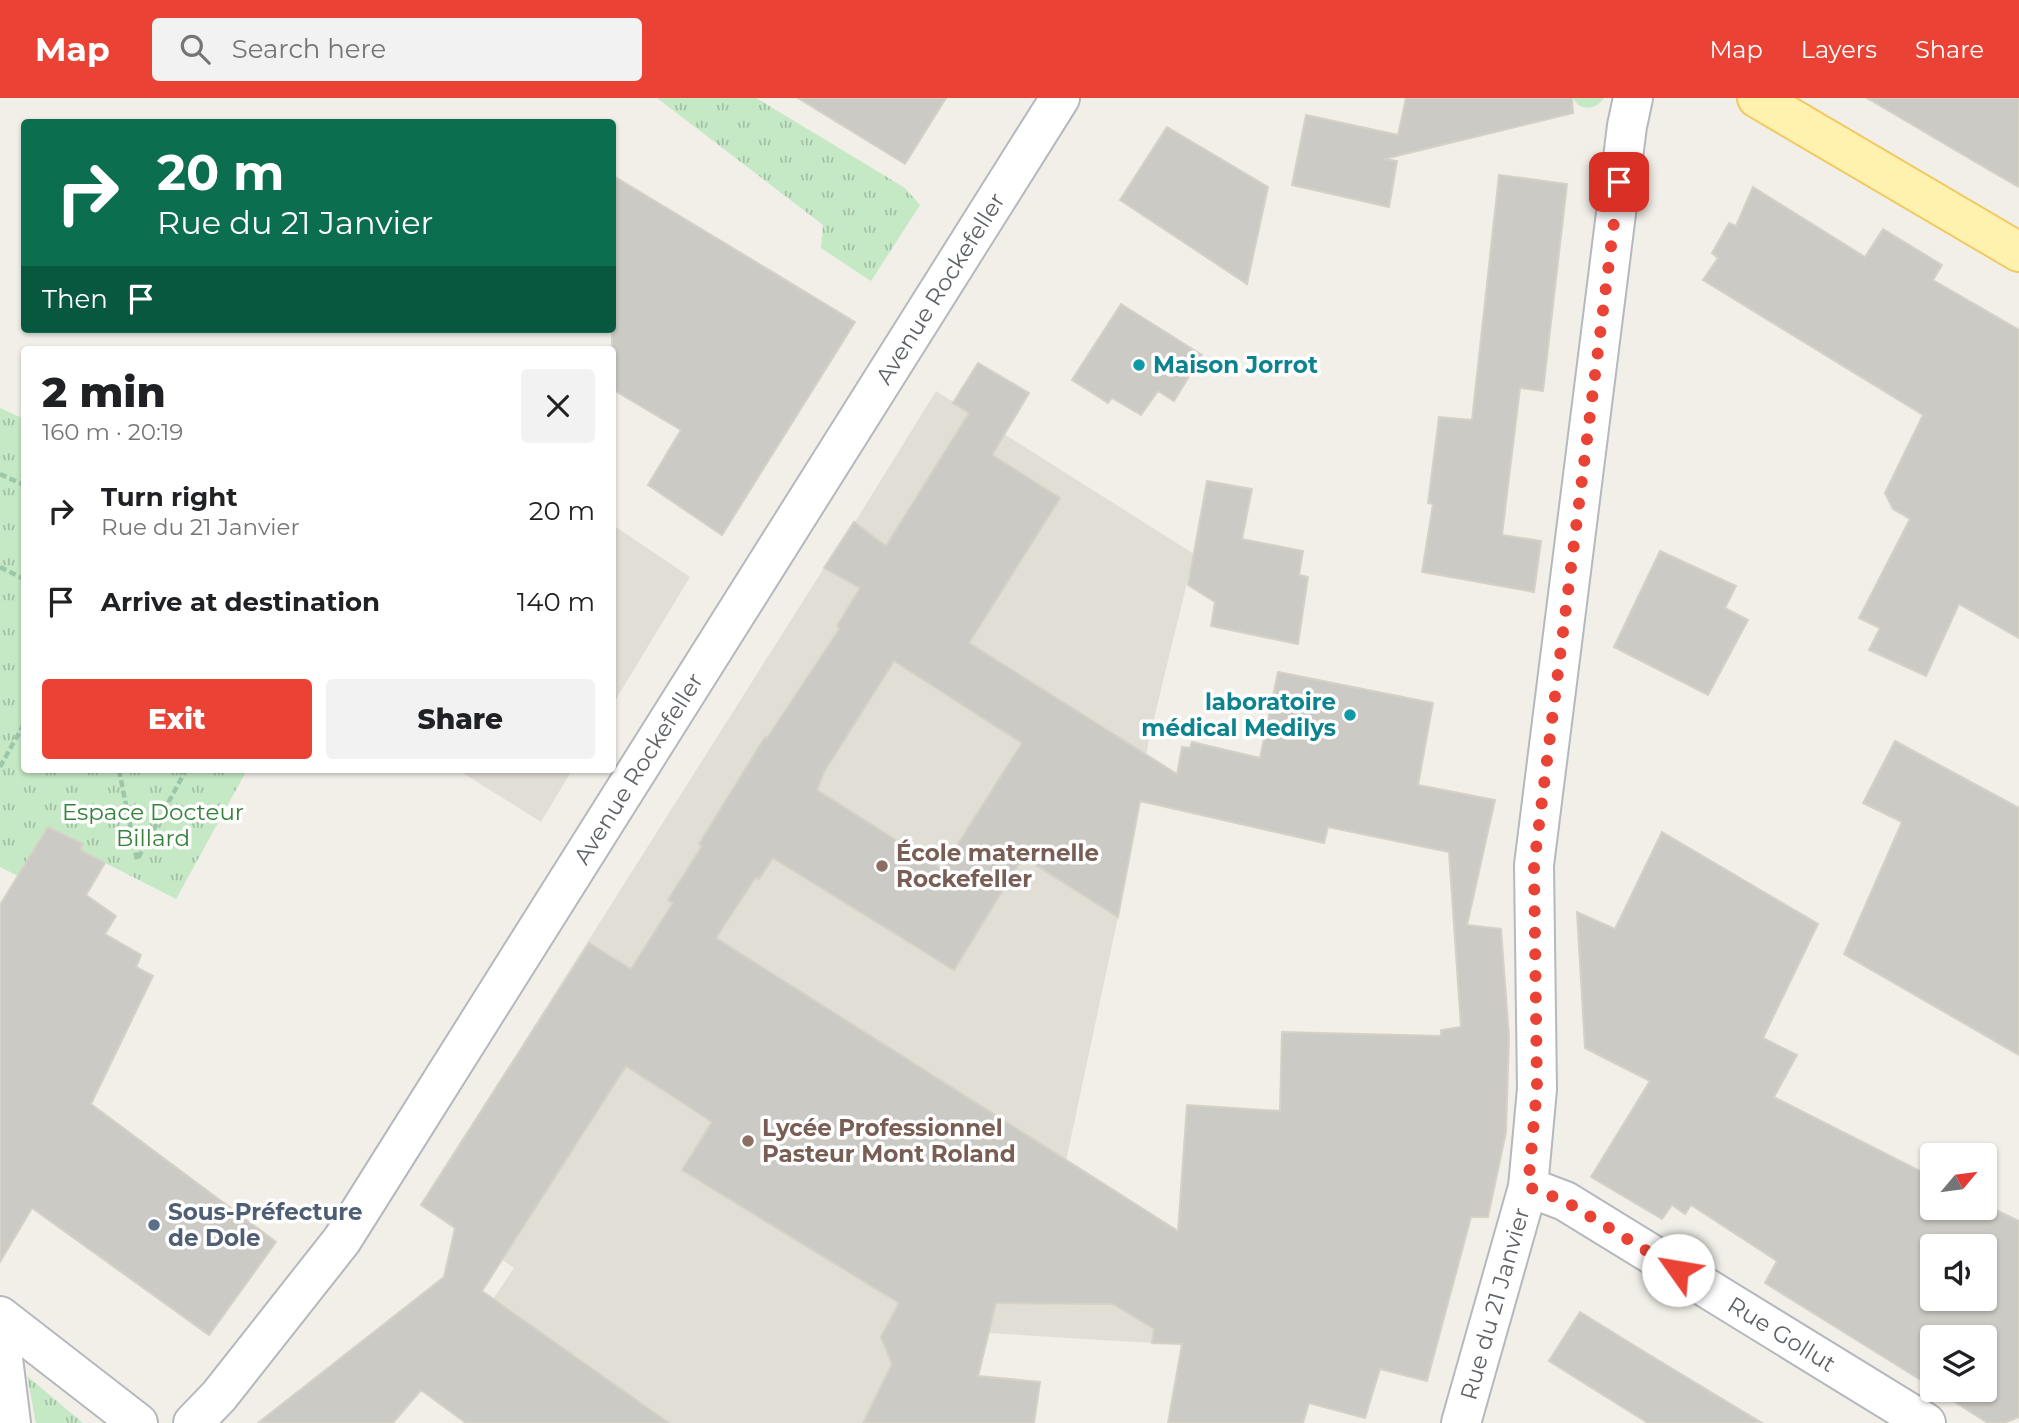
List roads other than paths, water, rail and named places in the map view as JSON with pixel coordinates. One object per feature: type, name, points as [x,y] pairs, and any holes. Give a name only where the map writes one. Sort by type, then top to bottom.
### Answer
[{"type":"main road","points":[[1757,98],[2019,252]]},
{"type":"street","name":"Avenue Rockefeller","points":[[193,1423],[219,1396],[342,1240],[1060,98]]},
{"type":"street","name":"Rue du 21 Janvier","points":[[1461,1423],[1528,1187],[1537,1088],[1534,865],[1621,168],[1633,98]]},
{"type":"street","name":"Rue Gollut","points":[[1528,1187],[1565,1201],[1926,1423]]},
{"type":"street","points":[[0,1316],[138,1423]]},
{"type":"street","points":[[0,1334],[11,1423]]},
{"type":"place","name":"Maison Jorrot","points":[[1139,365]]},
{"type":"place","name":"laboratoire médical Medilys","points":[[1350,715]]},
{"type":"place","name":"École maternelle Rockefeller","points":[[882,866]]},
{"type":"place","name":"Lycée Professionnel Pasteur Mont Roland","points":[[748,1141]]},
{"type":"place","name":"Sous-Préfecture de Dole","points":[[154,1225]]},
{"type":"park label","name":"Espace Docteur Billard","points":[[153,825]]}]
